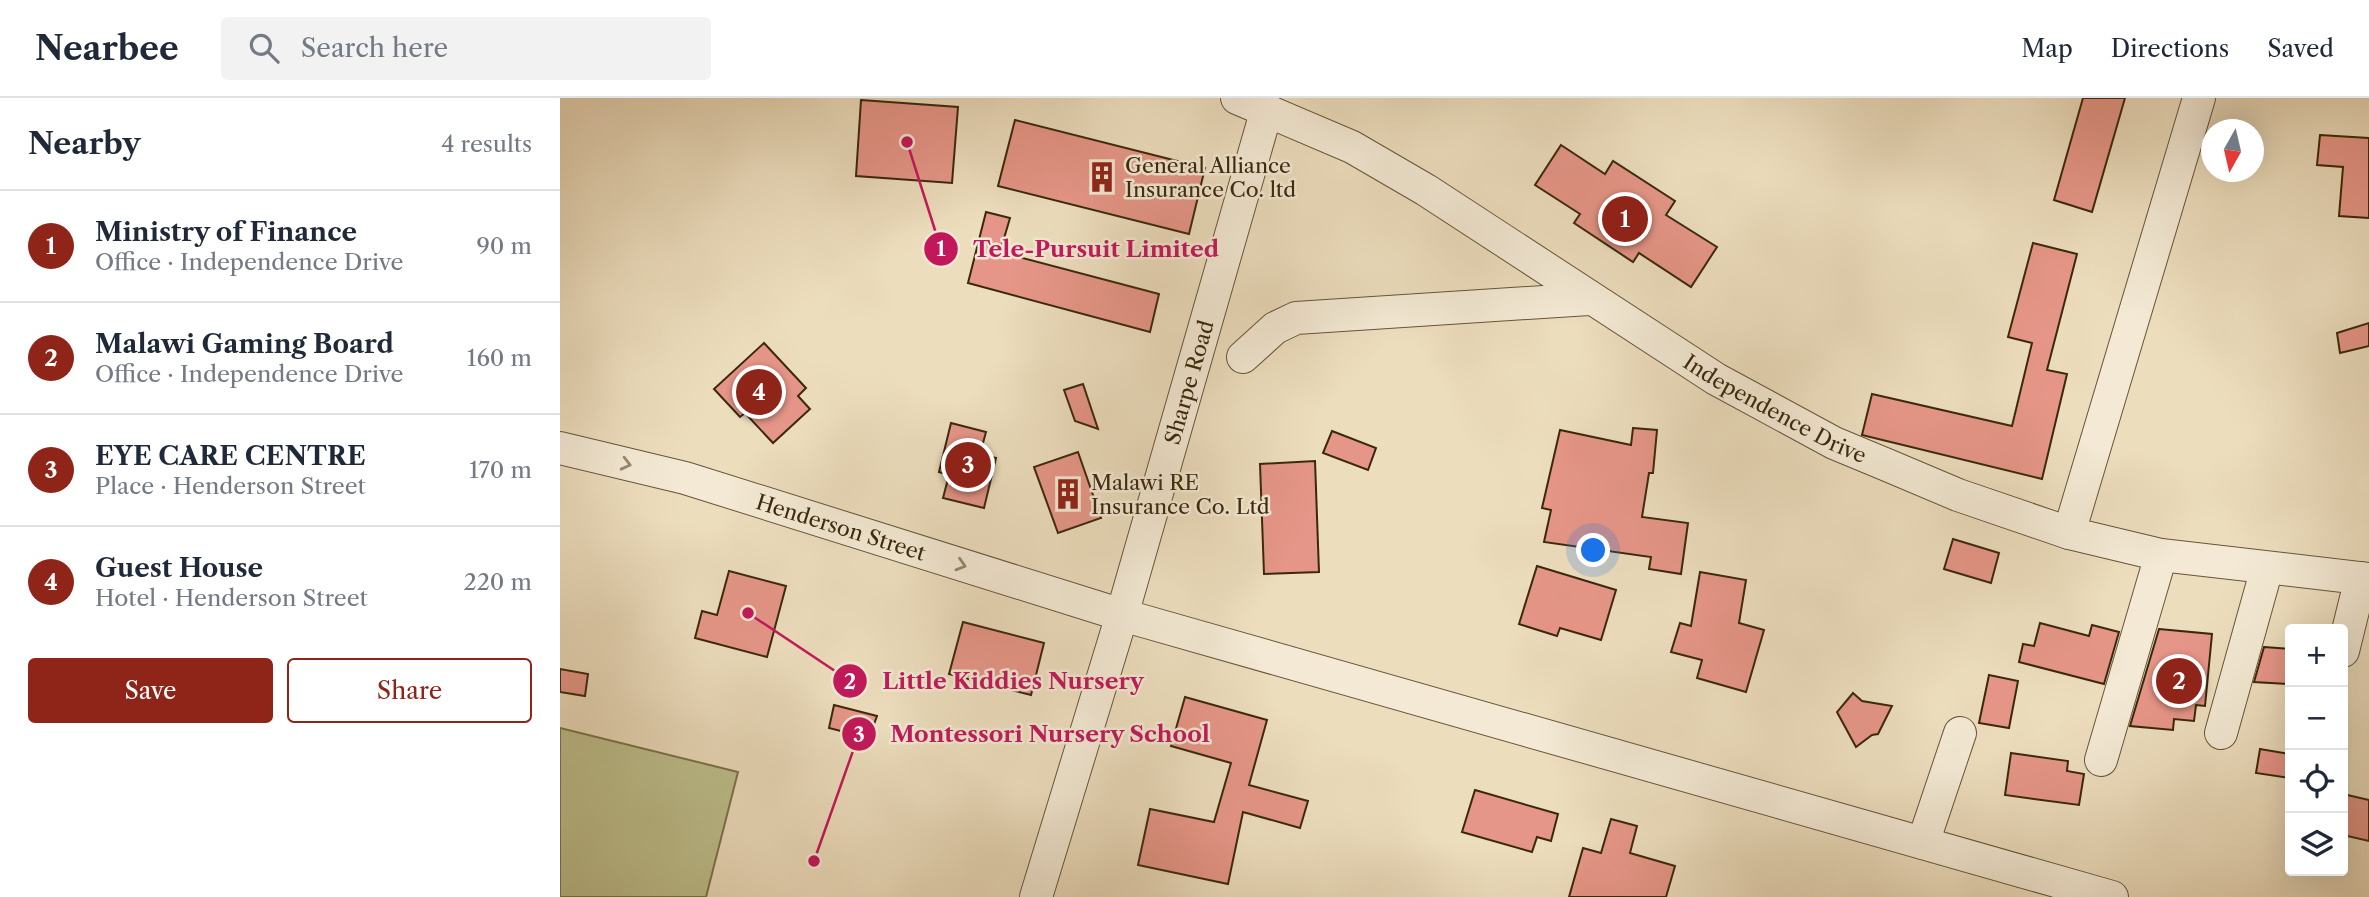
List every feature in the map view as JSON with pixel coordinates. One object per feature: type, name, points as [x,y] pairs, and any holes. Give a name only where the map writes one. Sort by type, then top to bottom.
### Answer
[{"type":"street","name":"Independence Drive","points":[[1237,98],[1352,147],[1426,190],[1589,299],[1716,379],[1833,443],[1958,495],[2069,533],[2161,555],[2365,578]]},
{"type":"street","points":[[2069,533],[2199,98]]},
{"type":"street","name":"Sharpe Road","points":[[1037,897],[1122,615],[1267,109]]},
{"type":"street","points":[[1243,356],[1275,328],[1296,318],[1589,299]]},
{"type":"street","name":"Henderson Street","points":[[560,448],[685,478],[1122,615],[2112,897]]},
{"type":"street","points":[[2101,760],[2161,555]]},
{"type":"street","points":[[2221,733],[2267,568]]},
{"type":"street","points":[[2348,634],[2365,578]]},
{"type":"street","points":[[1923,843],[1960,733]]},
{"type":"green space","points":[[560,728],[738,772],[706,897],[560,897]]},
{"type":"building","points":[[2083,98],[2125,98],[2092,212],[2054,200]]},
{"type":"building","points":[[861,100],[958,107],[952,183],[856,176]]},
{"type":"building","name":"General Alliance Insurance Co. ltd","points":[[1015,120],[1205,168],[1189,234],[998,186]]},
{"type":"building","points":[[2320,135],[2369,138],[2369,218],[2339,216],[2343,167],[2317,165]]},
{"type":"building","points":[[1561,145],[1605,174],[1613,161],[1675,201],[1666,215],[1717,247],[1691,287],[1639,253],[1633,262],[1574,223],[1580,214],[1535,185]]},
{"type":"building","points":[[986,212],[1010,218],[1000,252],[1159,294],[1150,332],[968,283]]},
{"type":"building","points":[[2033,243],[2077,254],[2047,370],[2067,374],[2042,479],[1862,435],[1872,394],[2012,426],[2032,343],[2008,337]]},
{"type":"building","points":[[2369,323],[2369,346],[2340,353],[2337,333]]},
{"type":"building","points":[[764,343],[806,388],[798,396],[810,409],[773,443],[745,413],[740,417],[714,389]]},
{"type":"building","points":[[1083,384],[1098,429],[1075,421],[1064,390]]},
{"type":"building","points":[[951,423],[986,432],[980,454],[996,458],[984,508],[943,498],[949,475],[939,472]]},
{"type":"building","points":[[1633,428],[1657,430],[1653,473],[1649,473],[1642,517],[1688,523],[1681,574],[1649,569],[1651,557],[1544,542],[1551,510],[1542,508],[1560,430],[1631,445]]},
{"type":"building","points":[[1332,431],[1376,448],[1368,470],[1323,453]]},
{"type":"building","name":"Malawi RE Insurance Co. Ltd","points":[[1078,452],[1101,518],[1058,533],[1034,467]]},
{"type":"building","points":[[1315,461],[1319,572],[1264,574],[1260,464]]},
{"type":"building","points":[[1953,539],[1999,553],[1991,583],[1944,569]]},
{"type":"building","points":[[1537,566],[1616,590],[1601,640],[1560,628],[1557,636],[1519,624]]},
{"type":"building","points":[[729,571],[786,586],[767,657],[695,638],[702,611],[717,615]]},
{"type":"building","points":[[1700,572],[1746,580],[1739,623],[1764,630],[1746,692],[1697,678],[1702,660],[1671,652],[1680,623],[1691,626]]},
{"type":"building","points":[[963,622],[1044,643],[1031,695],[949,674]]},
{"type":"building","points":[[2040,623],[2089,636],[2092,625],[2119,632],[2104,684],[2019,662],[2023,644],[2034,646]]},
{"type":"building","points":[[2159,629],[2212,634],[2205,706],[2196,705],[2194,721],[2174,719],[2173,730],[2130,726]]},
{"type":"building","points":[[2264,647],[2285,649],[2285,684],[2254,682]]},
{"type":"building","points":[[560,669],[588,674],[585,696],[560,692]]},
{"type":"building","points":[[1989,675],[2018,681],[2009,728],[1979,723]]},
{"type":"building","points":[[1853,693],[1862,701],[1892,706],[1878,734],[1872,735],[1856,747],[1837,712]]},
{"type":"building","points":[[1185,697],[1267,720],[1249,785],[1308,801],[1300,828],[1243,812],[1228,884],[1138,865],[1150,809],[1214,822],[1231,763],[1171,746]]},
{"type":"building","points":[[834,705],[877,716],[869,738],[829,728]]},
{"type":"building","points":[[2260,749],[2285,753],[2285,777],[2256,773]]},
{"type":"building","points":[[2011,753],[2068,761],[2067,771],[2084,774],[2079,805],[2005,795]]},
{"type":"building","points":[[1475,790],[1558,814],[1551,841],[1537,837],[1532,852],[1462,832]]},
{"type":"building","points":[[2348,795],[2369,800],[2369,841],[2348,836]]},
{"type":"building","points":[[1611,819],[1637,826],[1630,853],[1675,866],[1666,897],[1569,897],[1583,848],[1601,853]]},
{"type":"place","name":"Tele-Pursuit Limited","points":[[907,142]]},
{"type":"place","name":"General Alliance Insurance Co. ltd","points":[[1102,177]]},
{"type":"place","name":"Ministry of Finance","points":[[1625,219]]},
{"type":"place","name":"Guest House","points":[[759,392]]},
{"type":"place","name":"EYE CARE CENTRE","points":[[968,465]]},
{"type":"place","name":"Malawi RE Insurance Co. Ltd","points":[[1068,494]]},
{"type":"place","name":"Little Kiddies Nursery","points":[[748,613]]},
{"type":"place","name":"Malawi Gaming Board","points":[[2179,681]]},
{"type":"place","name":"Montessori Nursery School","points":[[814,861]]}]
